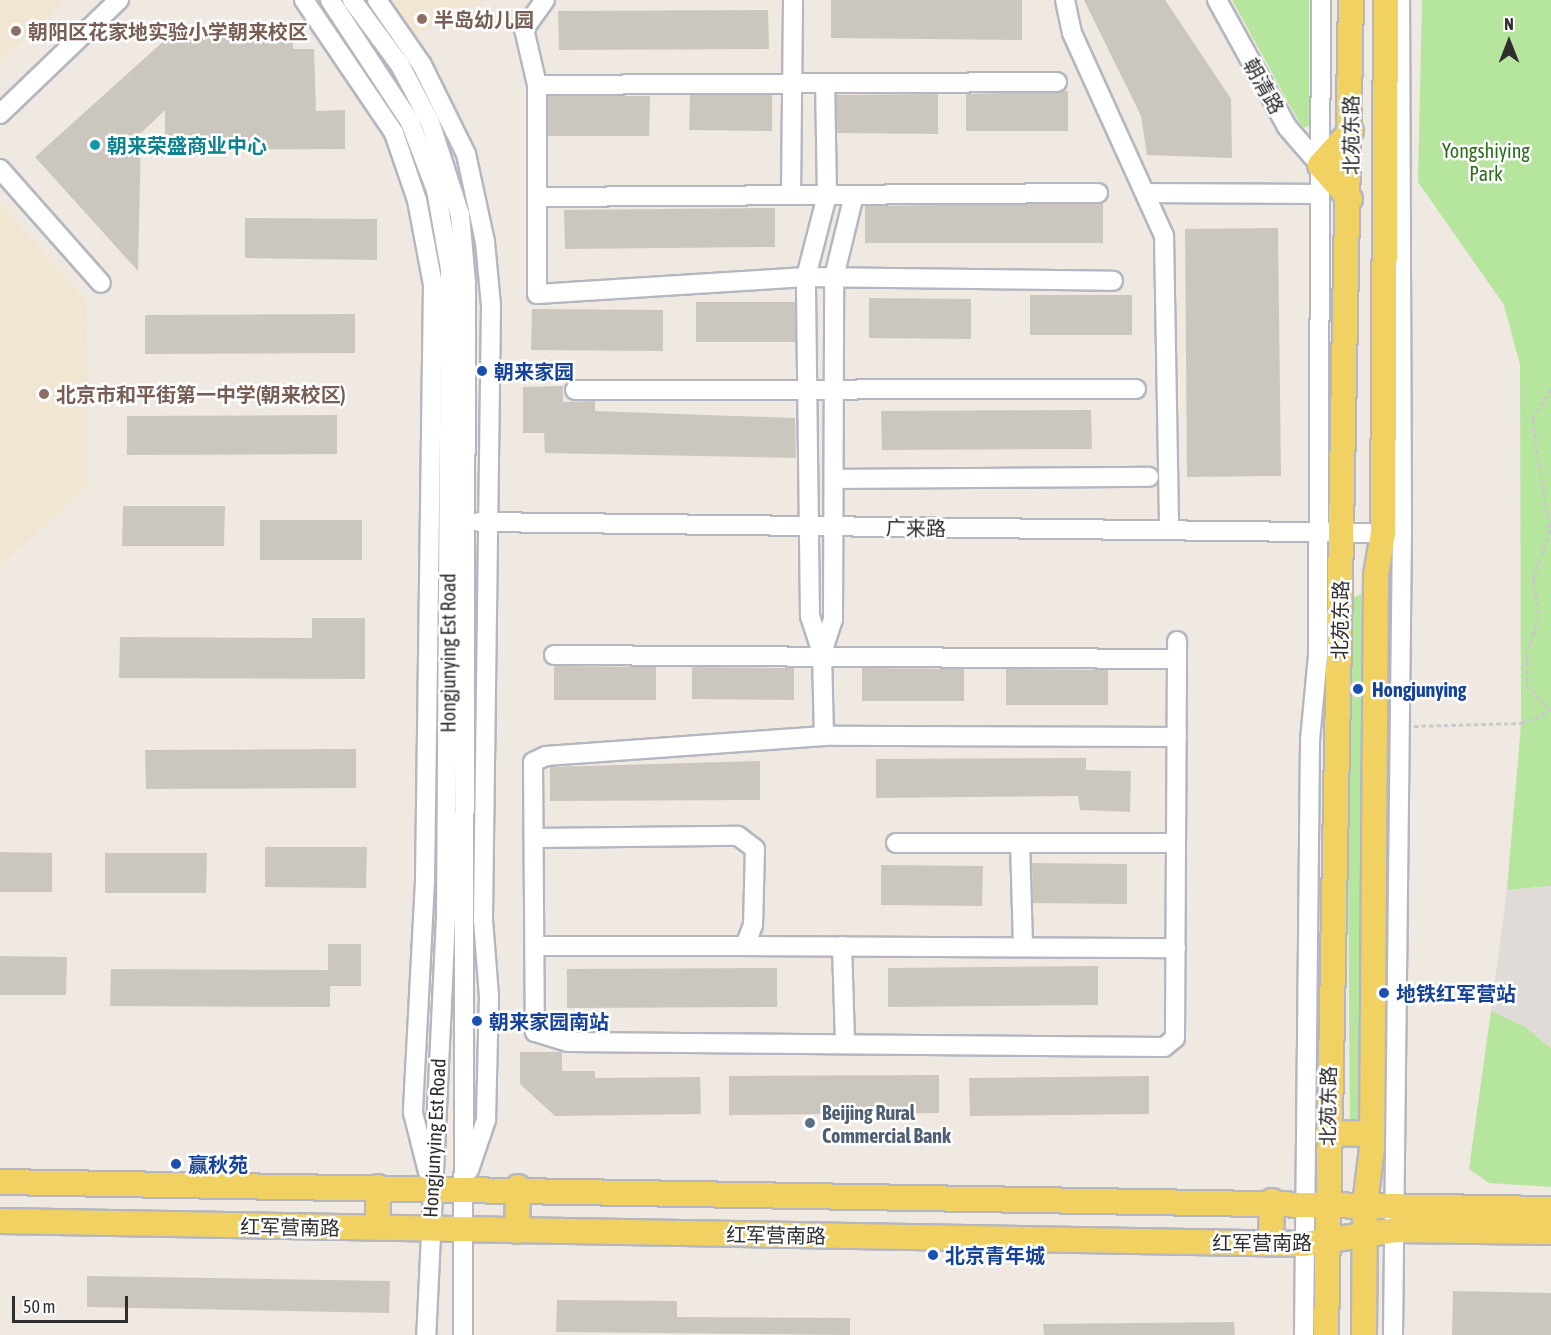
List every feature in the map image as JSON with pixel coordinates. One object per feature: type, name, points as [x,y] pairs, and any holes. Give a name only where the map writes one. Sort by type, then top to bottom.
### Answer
[{"type":"main road","name":"北苑东路","points":[[1326,1335],[1326,1309],[1315,1242],[1315,1202],[1328,1133],[1350,199],[1351,0]]},
{"type":"main road","name":"北苑东路","points":[[1364,1335],[1365,1204],[1372,1134],[1376,590],[1393,533],[1383,480],[1386,0]]},
{"type":"main road","points":[[1350,199],[1320,165],[1351,131]]},
{"type":"main road","points":[[1344,479],[1383,480]]},
{"type":"main road","points":[[1341,589],[1376,590]]},
{"type":"main road","points":[[1328,1133],[1372,1134]]},
{"type":"main road","name":"红军营南路","points":[[0,1182],[432,1188],[464,1186],[1272,1201],[1551,1209]]},
{"type":"main road","points":[[378,1187],[378,1228]]},
{"type":"main road","points":[[517,1231],[518,1187]]},
{"type":"main road","points":[[1271,1243],[1272,1201]]},
{"type":"main road","name":"红军营南路","points":[[0,1221],[1271,1243],[1315,1242],[1395,1230],[1551,1232]]},
{"type":"main road","points":[[1326,1309],[1364,1310]]},
{"type":"street","points":[[0,114],[119,0]]},
{"type":"street","points":[[304,0],[394,133],[425,230],[434,309],[429,522],[426,881],[413,1113],[432,1188]]},
{"type":"street","name":"Hongjunying Est Road","points":[[330,0],[410,122],[442,215],[452,305],[457,522],[464,1186],[463,1335]]},
{"type":"street","name":"Hongjunying Est Road","points":[[352,0],[400,65],[425,112],[460,215],[468,320],[457,522],[446,917],[426,1335]]},
{"type":"street","points":[[377,0],[422,65],[453,124],[479,211],[491,306],[483,920],[489,996],[486,1120],[464,1186]]},
{"type":"street","points":[[545,0],[524,29],[537,85],[537,294],[806,278],[1113,281]]},
{"type":"street","points":[[791,195],[793,0]]},
{"type":"street","points":[[1065,0],[1072,33],[1148,193],[1164,236],[1169,530]]},
{"type":"street","name":"朝清路","points":[[1217,0],[1287,127],[1320,165]]},
{"type":"street","points":[[1315,1202],[1321,0]]},
{"type":"street","points":[[1393,1335],[1398,726],[1393,533],[1400,0]]},
{"type":"street","points":[[537,85],[1057,82]]},
{"type":"street","points":[[824,736],[822,653],[810,617],[810,392],[806,278],[827,195],[825,84]]},
{"type":"street","points":[[0,169],[101,283]]},
{"type":"street","points":[[1148,193],[1320,194]]},
{"type":"street","points":[[537,197],[1098,194]]},
{"type":"street","points":[[822,653],[833,620],[834,278],[854,195]]},
{"type":"street","points":[[575,390],[834,392],[1136,389]]},
{"type":"street","points":[[834,480],[1149,477]]},
{"type":"street","name":"广来路","points":[[429,522],[1393,533]]},
{"type":"street","points":[[1177,640],[1177,737],[1176,843],[1176,948],[1175,1038],[1164,1047],[568,1042],[535,1032],[533,762],[546,756],[824,736],[1177,737]]},
{"type":"street","points":[[554,655],[822,653],[1177,660]]},
{"type":"street","points":[[534,838],[738,836],[755,849],[753,924],[745,946]]},
{"type":"street","points":[[896,843],[1176,843]]},
{"type":"street","points":[[1020,843],[1023,947]]},
{"type":"street","points":[[535,946],[1176,948]]},
{"type":"street","points":[[842,946],[845,1044]]},
{"type":"street","points":[[1304,1335],[1315,1242]]},
{"type":"path","points":[[1398,726],[1521,723],[1551,710],[1527,685],[1527,654],[1539,617],[1533,579],[1550,530],[1532,418],[1551,389]]},
{"type":"shaded area","name":"朝阳区花家地实验小学朝来校区","points":[[0,0],[65,0],[0,62]]},
{"type":"shaded area","name":"半岛幼儿园","points":[[382,0],[488,0],[409,39]]},
{"type":"shaded area","name":"北京市和平街第一中学(朝来校区)","points":[[0,202],[87,302],[88,486],[0,566]]},
{"type":"shaded area","points":[[1551,886],[1551,1048],[1524,1026],[1491,1011],[1507,890]]},
{"type":"green space","points":[[1232,0],[1309,0],[1309,125],[1304,128],[1299,122]]},
{"type":"green space","name":"Yongshiying Park","points":[[1422,0],[1551,0],[1551,886],[1507,890],[1521,723],[1520,365],[1504,305],[1418,182]]},
{"type":"green space","points":[[1361,594],[1363,1124],[1350,1124],[1347,741],[1352,598]]},
{"type":"green space","points":[[1491,1011],[1524,1026],[1551,1048],[1551,1187],[1489,1183],[1469,1169]]},
{"type":"building","points":[[831,0],[1022,0],[1022,40],[831,38]]},
{"type":"building","points":[[1084,0],[1165,0],[1231,99],[1232,158],[1147,155],[1141,116]]},
{"type":"building","points":[[768,10],[769,49],[559,50],[558,11]]},
{"type":"building","name":"朝来荣盛商业中心","points":[[234,21],[263,25],[276,39],[293,40],[293,49],[314,49],[316,111],[345,110],[345,149],[165,150],[165,110],[141,133],[138,271],[35,157],[166,39],[211,37],[218,27]]},
{"type":"building","points":[[1068,91],[1068,131],[966,131],[966,94]]},
{"type":"building","points":[[938,94],[938,134],[837,133],[836,95]]},
{"type":"building","points":[[690,95],[772,95],[772,131],[689,130]]},
{"type":"building","points":[[548,96],[650,96],[649,136],[548,136]]},
{"type":"building","points":[[1103,203],[1103,243],[865,243],[865,206]]},
{"type":"building","points":[[775,208],[775,247],[565,249],[564,210]]},
{"type":"building","points":[[245,218],[377,219],[377,260],[245,258]]},
{"type":"building","points":[[1278,228],[1281,476],[1187,477],[1185,229]]},
{"type":"building","points":[[1030,295],[1132,295],[1132,335],[1030,335]]},
{"type":"building","points":[[869,298],[971,299],[971,339],[869,338]]},
{"type":"building","points":[[696,302],[795,302],[796,342],[696,342]]},
{"type":"building","points":[[532,309],[663,310],[663,351],[531,350]]},
{"type":"building","points":[[355,314],[355,353],[145,354],[145,315]]},
{"type":"building","points":[[563,386],[563,402],[595,401],[595,411],[795,418],[796,458],[545,453],[544,433],[523,433],[523,387]]},
{"type":"building","points":[[1091,410],[1092,449],[882,450],[881,411]]},
{"type":"building","points":[[337,415],[337,454],[127,455],[127,416]]},
{"type":"building","points":[[123,506],[225,506],[224,546],[122,546]]},
{"type":"building","points":[[260,520],[362,520],[362,560],[260,560]]},
{"type":"building","points":[[312,618],[365,618],[365,679],[119,678],[120,637],[312,638]]},
{"type":"building","points":[[554,666],[656,667],[656,700],[554,700]]},
{"type":"building","points":[[692,667],[794,668],[794,700],[692,699]]},
{"type":"building","points":[[862,668],[964,669],[964,701],[862,701]]},
{"type":"building","points":[[1006,669],[1108,670],[1108,705],[1006,705]]},
{"type":"building","points":[[356,749],[356,788],[146,789],[145,750]]},
{"type":"building","points":[[1086,758],[1086,770],[1131,771],[1130,812],[1080,810],[1078,796],[876,798],[876,759]]},
{"type":"building","points":[[760,761],[760,800],[550,801],[550,767]]},
{"type":"building","points":[[265,847],[367,847],[366,888],[265,887]]},
{"type":"building","points":[[0,852],[52,853],[52,892],[0,892]]},
{"type":"building","points":[[105,853],[207,853],[206,893],[105,893]]},
{"type":"building","points":[[1032,863],[1127,864],[1127,904],[1033,903]]},
{"type":"building","points":[[881,865],[983,866],[982,906],[881,905]]},
{"type":"building","points":[[328,944],[361,944],[361,986],[330,986],[330,1007],[110,1006],[111,969],[328,970]]},
{"type":"building","points":[[0,956],[67,957],[66,995],[0,995]]},
{"type":"building","points":[[1098,966],[1098,1005],[888,1007],[888,968]]},
{"type":"building","points":[[777,968],[777,1007],[567,1008],[567,969]]},
{"type":"building","points":[[520,1052],[562,1052],[562,1071],[595,1071],[595,1078],[700,1077],[701,1114],[555,1116],[520,1084]]},
{"type":"building","points":[[939,1075],[939,1113],[729,1115],[729,1076]]},
{"type":"building","points":[[1149,1076],[1149,1114],[970,1116],[969,1078]]},
{"type":"building","points":[[87,1276],[390,1281],[389,1313],[87,1307]]},
{"type":"building","points":[[1453,1291],[1551,1293],[1551,1335],[1452,1335]]},
{"type":"building","points":[[557,1300],[677,1301],[677,1317],[850,1318],[850,1335],[556,1332]]},
{"type":"building","points":[[1234,1322],[1235,1335],[1044,1335],[1043,1324]]},
{"type":"place","name":"半岛幼儿园","points":[[422,19]]},
{"type":"place","name":"朝阳区花家地实验小学朝来校区","points":[[16,31]]},
{"type":"place","name":"朝来荣盛商业中心","points":[[95,145]]},
{"type":"place","name":"朝来家园","points":[[482,371]]},
{"type":"place","name":"北京市和平街第一中学(朝来校区)","points":[[44,394]]},
{"type":"place","name":"Hongjunying","points":[[1358,689]]},
{"type":"place","name":"地铁红军营站","points":[[1384,993]]},
{"type":"place","name":"朝来家园南站","points":[[477,1021]]},
{"type":"place","name":"Beijing Rural Commercial Bank","points":[[810,1123]]},
{"type":"place","name":"赢秋苑","points":[[176,1164]]},
{"type":"place","name":"北京青年城","points":[[933,1255]]}]
